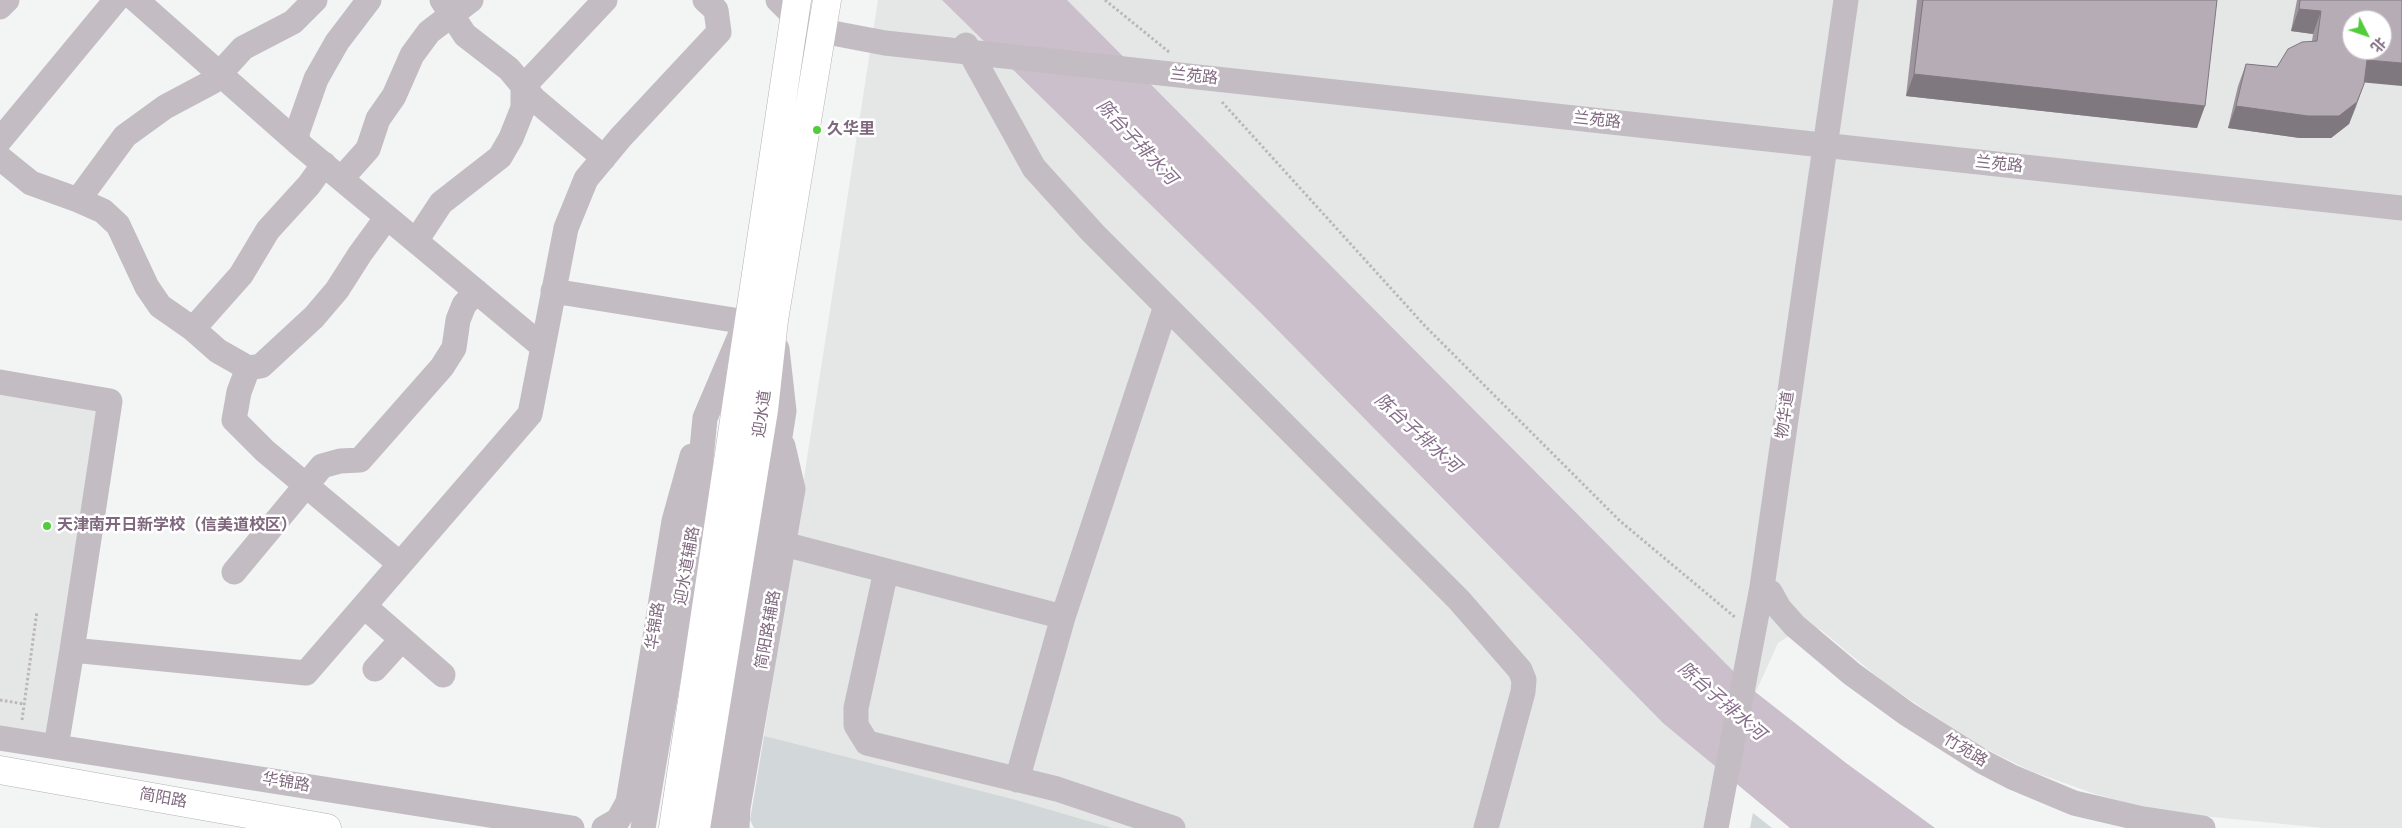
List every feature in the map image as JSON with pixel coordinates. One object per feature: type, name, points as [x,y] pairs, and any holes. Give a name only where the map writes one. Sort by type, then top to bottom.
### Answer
[{"type":"main road","name":"迎水道","points":[[672,828],[757,318],[794,3]]},
{"type":"main road","name":"迎水道","points":[[696,828],[764,410],[757,318],[827,12]]},
{"type":"main road","name":"简阳路","points":[[0,770],[327,828]]},
{"type":"street","points":[[0,7],[7,0]]},
{"type":"street","points":[[0,140],[136,0],[298,143],[543,347]]},
{"type":"street","points":[[78,200],[125,136],[165,108],[212,82],[243,48],[293,22],[315,0]]},
{"type":"street","points":[[298,143],[297,133],[316,79],[337,42],[369,0]]},
{"type":"street","points":[[416,241],[441,203],[500,157],[511,138],[523,108],[523,87],[604,0]]},
{"type":"street","points":[[72,650],[306,673],[530,414],[566,228],[586,179],[719,32],[716,10],[705,0]]},
{"type":"street","name":"物华道","points":[[1716,828],[1728,797],[1767,595],[1832,143],[1846,0]]},
{"type":"street","name":"物华道","points":[[1832,143],[1860,0]]},
{"type":"street","name":"兰苑路","points":[[794,3],[827,12],[885,43],[976,50],[1146,68],[2402,208]]},
{"type":"street","points":[[193,329],[241,276],[268,230],[309,185],[368,149],[378,119],[394,96],[412,55],[429,32],[455,5],[465,34],[509,69],[523,87],[549,113],[604,158]]},
{"type":"street","points":[[976,50],[1034,168],[1092,233],[1459,600],[1520,670],[1524,680],[1523,692],[1486,828]]},
{"type":"street","name":"兰苑路","points":[[1832,143],[2402,201]]},
{"type":"street","points":[[0,158],[31,183],[103,210],[118,225],[147,288],[160,306],[193,329],[218,351],[248,368],[261,366],[314,318],[337,290],[387,216]]},
{"type":"street","points":[[234,572],[308,486],[322,466],[340,461],[360,460],[372,448],[454,348],[458,320],[464,305],[476,290]]},
{"type":"street","points":[[554,291],[757,318],[784,411],[718,828]]},
{"type":"street","points":[[1017,780],[1063,617],[1166,306]]},
{"type":"street","name":"迎水道辅路","points":[[643,828],[695,521],[706,418],[757,318]]},
{"type":"street","points":[[248,368],[239,392],[234,420],[266,452],[400,564]]},
{"type":"street","points":[[0,382],[110,401],[56,747]]},
{"type":"street","name":"华锦路","points":[[604,828],[618,820],[628,802],[674,521],[684,479],[706,418]]},
{"type":"street","name":"简阳路辅路","points":[[737,828],[738,808],[793,489],[780,433]]},
{"type":"street","points":[[784,544],[1063,617]]},
{"type":"street","points":[[886,572],[856,708],[856,725],[867,742],[1057,789],[1173,828]]},
{"type":"street","name":"物华道","points":[[1753,663],[1752,631],[1767,595]]},
{"type":"street","name":"竹苑路","points":[[1767,595],[1786,628],[1806,648],[1841,676],[1957,756],[2039,799],[2076,813],[2139,828]]},
{"type":"street","name":"竹苑路","points":[[1767,595],[1795,626],[1852,674],[1937,734],[1983,762],[2012,777],[2074,802],[2138,818],[2203,828]]},
{"type":"street","points":[[364,606],[443,675]]},
{"type":"street","points":[[375,670],[402,639]]},
{"type":"street","name":"华锦路","points":[[10,739],[572,828]]},
{"type":"street","name":"物华道","points":[[1728,797],[1730,828]]},
{"type":"path","points":[[1105,0],[1196,74],[1425,326],[1620,521],[1752,631]]},
{"type":"path","points":[[10,739],[24,704],[37,611]]},
{"type":"path","points":[[0,700],[24,704]]},
{"type":"shaded area","points":[[878,0],[2402,0],[2402,828],[2324,828],[2182,814],[2131,804],[2095,794],[2031,771],[1980,746],[1886,684],[1821,630],[1807,625],[1778,643],[1709,796],[1704,828],[1085,828],[764,736]]},
{"type":"shaded area","name":"天津南开日新学校（信美道校区）","points":[[0,385],[110,401],[56,739],[0,729]]},
{"type":"shaded area","points":[[764,736],[1016,800],[1112,828],[754,828],[750,820]]},
{"type":"shaded area","points":[[1753,813],[1772,828],[1750,828]]},
{"type":"water","name":"陈台子排水河","points":[[942,0],[1067,0],[1749,687],[1846,763],[1935,828],[1790,828],[1663,723],[1261,313]]},
{"type":"building","points":[[1923,0],[2217,0],[2205,106],[1914,74]]},
{"type":"building","points":[[2300,0],[2402,0],[2402,63],[2367,60],[2364,84],[2357,102],[2339,116],[2308,116],[2236,106],[2246,64],[2277,67],[2288,49],[2302,42],[2317,41],[2321,11],[2299,9]]},
{"type":"place","name":"久华里","points":[[817,130]]},
{"type":"place","name":"天津南开日新学校（信美道校区）","points":[[47,526]]}]
